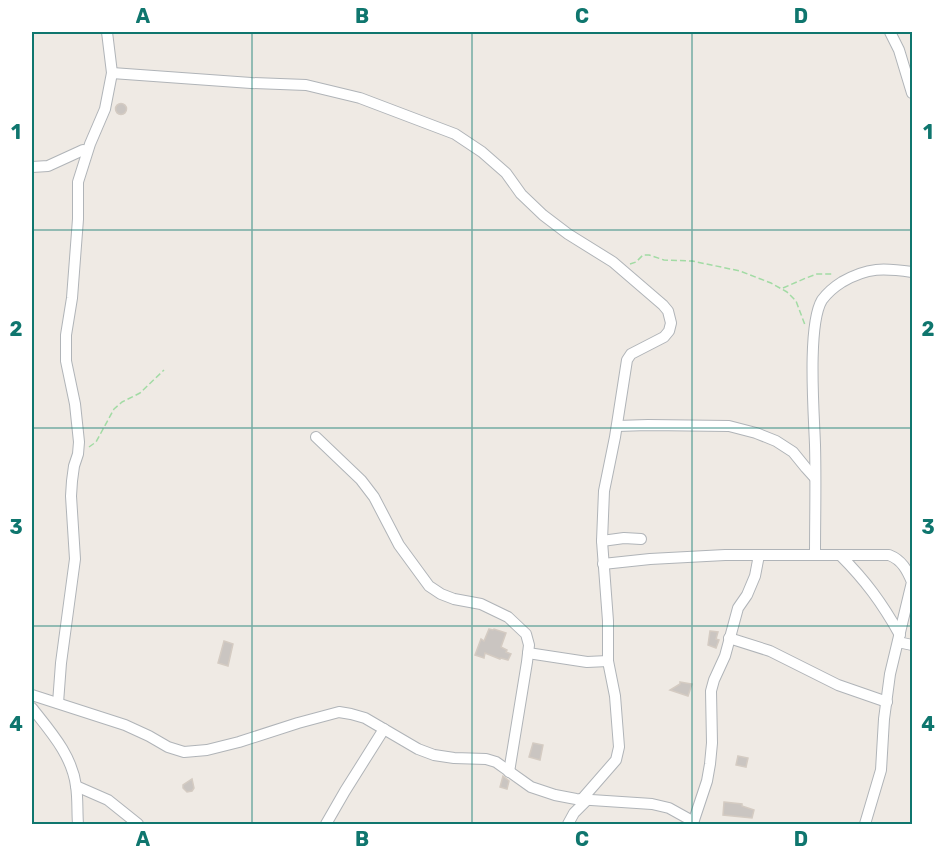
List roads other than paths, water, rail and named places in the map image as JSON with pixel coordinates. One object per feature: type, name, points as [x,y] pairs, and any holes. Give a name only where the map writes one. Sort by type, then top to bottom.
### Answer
[{"type":"street","points":[[58,703],[75,559],[71,496],[79,442],[75,404],[66,361],[66,335],[72,298],[78,219],[78,182],[90,144],[105,109],[112,72],[107,32]]},
{"type":"street","points":[[890,32],[899,50],[912,93]]},
{"type":"street","points":[[112,72],[306,85],[360,98],[455,134],[482,152],[506,173],[521,194],[543,214],[568,234],[617,265],[668,311],[671,323],[664,337],[637,350],[627,360],[604,491],[602,541],[608,621],[608,661],[615,696],[619,747],[616,760],[574,813],[568,825]]},
{"type":"street","points":[[32,167],[48,166],[83,150]]},
{"type":"street","points":[[815,555],[814,342],[816,319],[821,302],[832,288],[856,273],[876,269],[912,272]]},
{"type":"street","points":[[617,426],[729,426],[756,433],[776,441],[793,452],[815,478]]},
{"type":"street","points":[[316,437],[362,480],[374,497],[399,545],[429,586],[441,594],[481,604],[508,617],[526,634],[528,653],[509,772]]},
{"type":"street","points":[[602,541],[624,538],[641,539]]},
{"type":"street","points":[[603,564],[725,555],[890,555],[898,558],[912,582],[890,674],[881,770],[865,825]]},
{"type":"street","points":[[32,695],[125,725],[168,747],[184,752],[228,745],[339,712],[351,714],[365,718],[418,749],[434,755],[486,759],[496,762],[531,788],[555,795],[585,799],[652,804],[669,808],[694,824],[711,764],[711,691],[725,656],[738,608],[747,595],[755,576],[759,555]]},
{"type":"street","points":[[840,555],[868,584],[889,616],[899,638],[912,645]]},
{"type":"street","points":[[729,638],[770,651],[838,685],[887,702]]},
{"type":"street","points":[[528,653],[587,662],[608,661]]},
{"type":"street","points":[[32,708],[57,740],[70,765],[76,786],[78,825]]},
{"type":"street","points":[[326,825],[384,729]]},
{"type":"street","points":[[76,786],[108,800],[138,825]]}]
